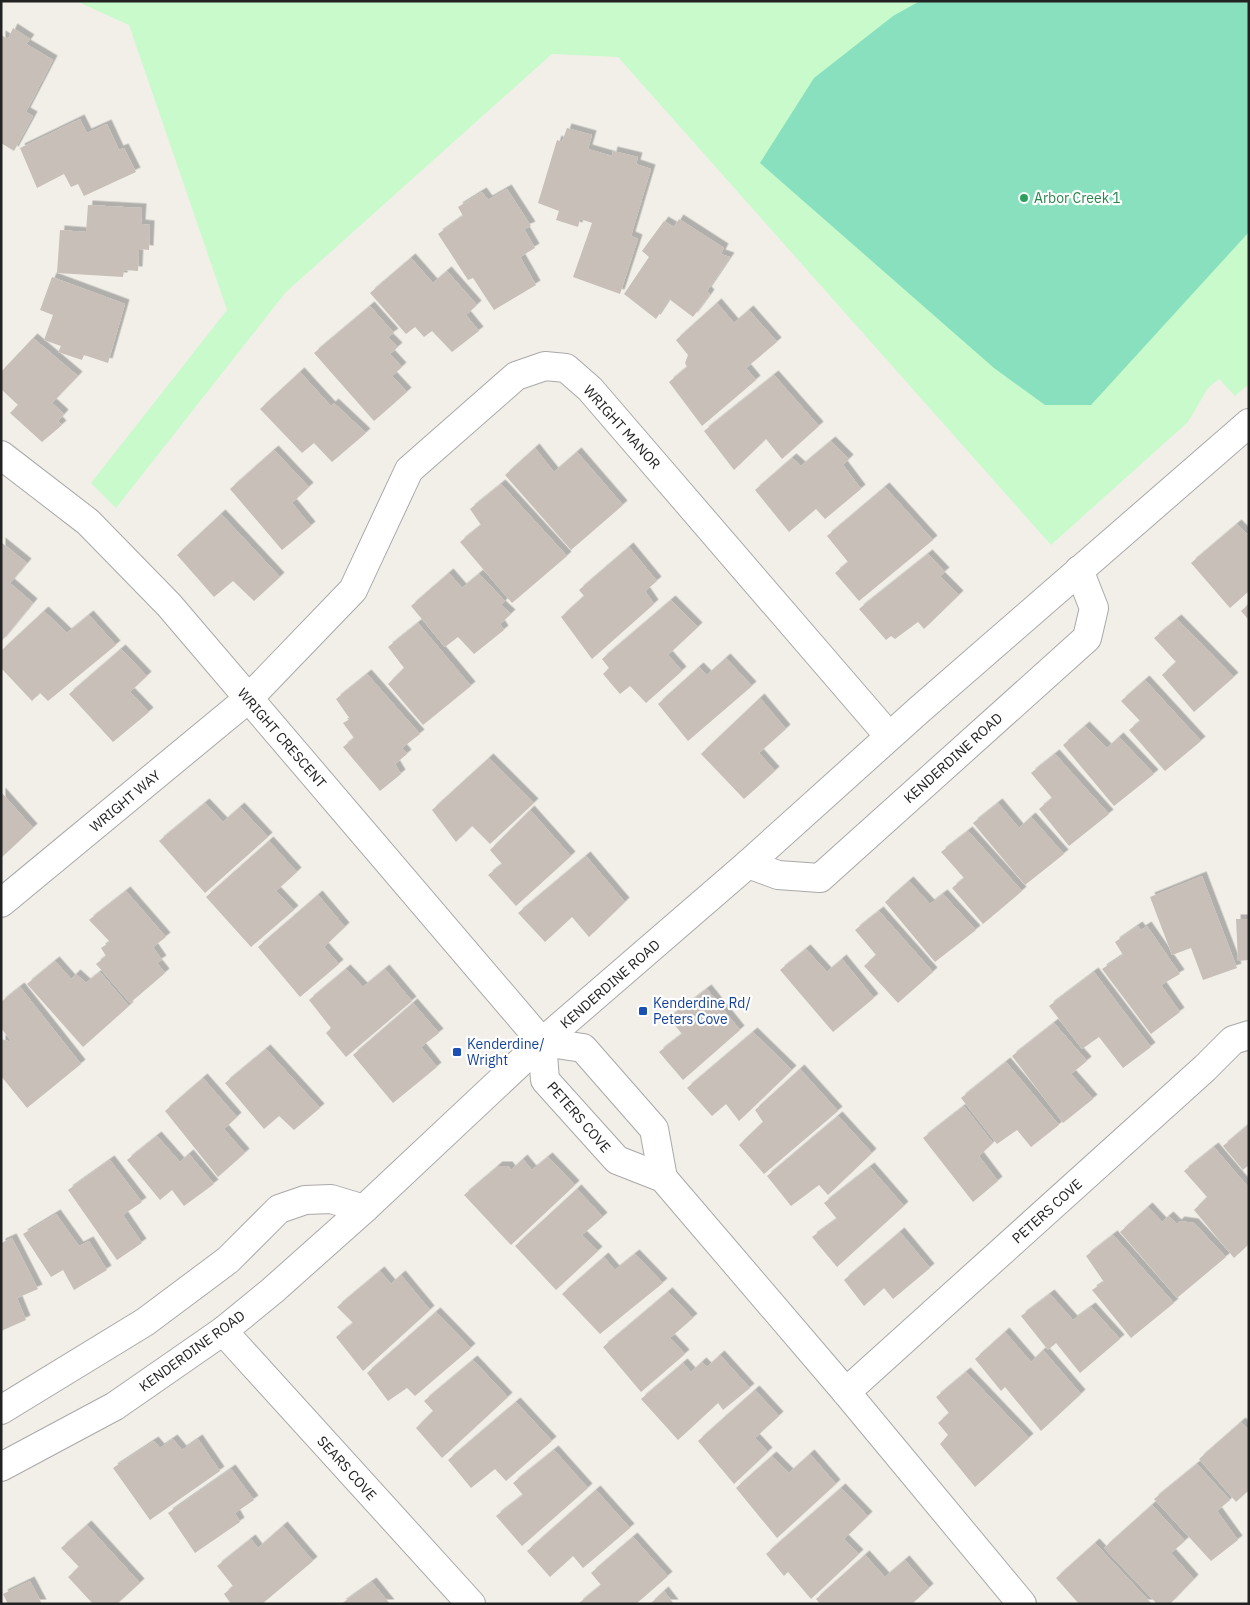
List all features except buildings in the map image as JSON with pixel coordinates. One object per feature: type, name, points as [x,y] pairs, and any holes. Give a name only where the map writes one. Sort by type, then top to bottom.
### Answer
[{"type":"street","name":"WRIGHT MANOR","points":[[249,698],[353,590],[409,470],[516,376],[545,366],[566,368],[590,389],[889,736]]},
{"type":"street","name":"KENDERDINE ROAD","points":[[2,1468],[114,1406],[224,1331],[364,1209],[542,1042],[748,864],[860,765],[889,736],[1249,423]]},
{"type":"street","name":"WRIGHT CRESCENT","points":[[1,455],[88,522],[169,605],[542,1042]]},
{"type":"street","name":"KENDERDINE ROAD","points":[[748,864],[778,875],[820,878],[1087,638],[1094,608],[1079,570]]},
{"type":"street","name":"WRIGHT WAY","points":[[1,903],[249,698]]},
{"type":"street","name":"PETERS COVE","points":[[846,1392],[1206,1068],[1233,1040],[1249,1035]]},
{"type":"street","points":[[542,1042],[583,1048],[654,1129],[663,1178]]},
{"type":"street","name":"PETERS COVE","points":[[542,1042],[545,1080],[617,1160],[663,1178],[846,1392],[1022,1604]]},
{"type":"street","points":[[1,1410],[145,1322],[228,1260],[279,1209],[305,1200],[331,1199],[364,1209]]},
{"type":"street","name":"SEARS COVE","points":[[224,1331],[471,1604]]},
{"type":"green space","points":[[76,1],[1249,1],[1249,384],[1235,396],[1219,379],[1208,388],[1188,422],[1051,545],[618,57],[552,54],[286,292],[116,508],[91,483],[227,310],[129,25]]},
{"type":"green space","name":"Arbor Creek 1","points":[[920,1],[1249,1],[1249,232],[1091,405],[1045,405],[994,368],[760,163],[814,78],[893,16]]},
{"type":"place","name":"Arbor Creek 1","points":[[1024,198]]},
{"type":"place","name":"Kenderdine Rd/ Peters Cove","points":[[643,1011]]},
{"type":"place","name":"Kenderdine/ Wright","points":[[457,1052]]}]
